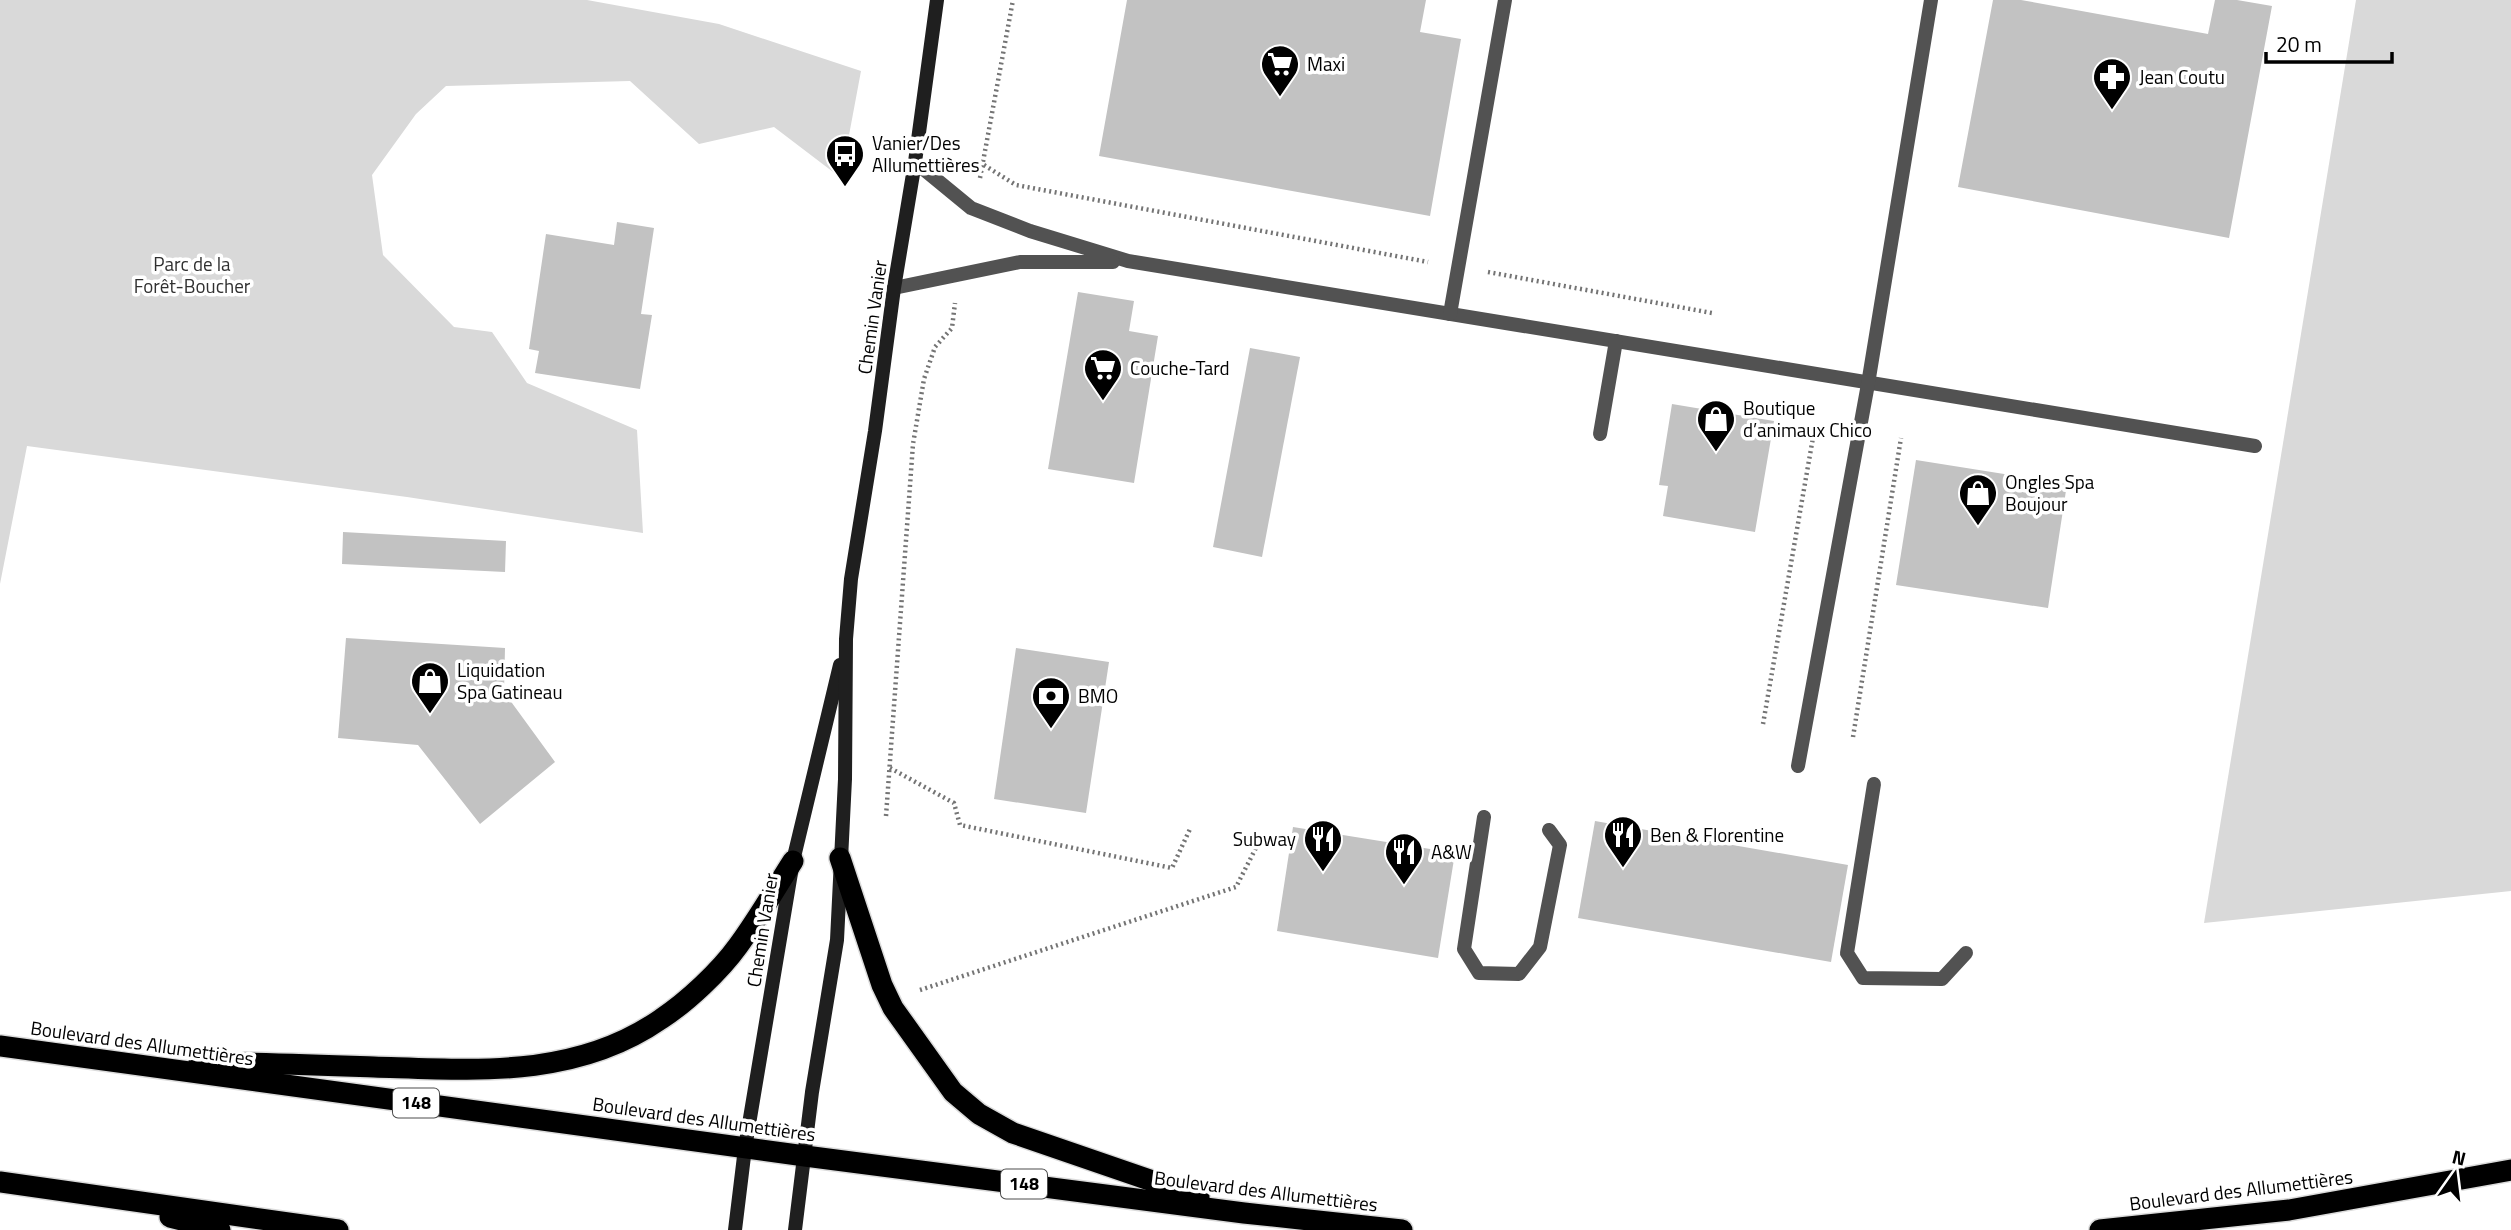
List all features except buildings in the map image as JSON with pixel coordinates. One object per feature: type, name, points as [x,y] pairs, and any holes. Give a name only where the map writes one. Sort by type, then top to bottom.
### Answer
[{"type":"highway","points":[[840,858],[882,985],[894,1008],[953,1092],[979,1114],[1013,1133],[1244,1213]]},
{"type":"highway","points":[[86,1058],[448,1069],[520,1068],[572,1060],[620,1044],[662,1019],[700,987],[737,948],[793,861]]},
{"type":"highway","name":"Boulevard des Allumettières","points":[[0,1046],[804,1156],[1244,1213],[1402,1230]]},
{"type":"highway","name":"Boulevard des Allumettières","points":[[2100,1230],[2289,1210],[2511,1170]]},
{"type":"highway","points":[[0,1182],[338,1230]]},
{"type":"highway","points":[[52,1188],[220,1230]]},
{"type":"main road","name":"Chemin Vanier","points":[[795,1230],[812,1092],[836,940],[845,779],[846,639],[851,579],[937,0]]},
{"type":"main road","name":"Chemin Vanier","points":[[735,1230],[793,861],[846,639]]},
{"type":"lane","points":[[1450,314],[1505,0]]},
{"type":"lane","points":[[1798,766],[1868,384],[1931,0]]},
{"type":"lane","points":[[915,162],[971,208],[1030,231],[1128,261],[2255,446]]},
{"type":"lane","points":[[894,288],[1020,262],[1128,261]]},
{"type":"lane","points":[[1600,434],[1616,341]]},
{"type":"lane","points":[[1874,783],[1847,953],[1863,978],[1942,978],[1966,953]]},
{"type":"lane","points":[[1484,817],[1464,949],[1479,973],[1519,974],[1540,947],[1560,845],[1549,830]]},
{"type":"path","points":[[971,208],[984,165],[1013,0]]},
{"type":"path","points":[[984,165],[1016,185],[1428,262]]},
{"type":"path","points":[[1488,272],[1712,313]]},
{"type":"path","points":[[886,816],[913,444],[924,379],[935,347],[952,328],[957,275]]},
{"type":"path","points":[[1763,724],[1815,426]]},
{"type":"path","points":[[1853,737],[1901,438]]},
{"type":"path","points":[[890,768],[954,803],[960,825],[1132,860],[1172,868],[1190,829]]},
{"type":"path","points":[[920,990],[1236,887],[1259,842]]},
{"type":"green space","name":"Parc de la Forêt-Boucher","points":[[0,0],[587,0],[719,24],[861,71],[841,178],[774,127],[699,144],[630,81],[446,86],[416,114],[372,175],[383,255],[454,327],[492,332],[527,383],[637,430],[643,533],[407,497],[27,446],[0,584]]},
{"type":"green space","points":[[2356,0],[2511,0],[2511,891],[2204,923]]},
{"type":"place","name":"Maxi","points":[[1280,98]]},
{"type":"place","name":"Jean Coutu","points":[[2112,111]]},
{"type":"place","name":"Vanier/Des Allumettières","points":[[845,188]]},
{"type":"place","name":"Couche-Tard","points":[[1103,402]]},
{"type":"place","name":"Boutique d’animaux Chico","points":[[1716,453]]},
{"type":"place","name":"Ongles Spa Boujour","points":[[1978,527]]},
{"type":"place","name":"Liquidation Spa Gatineau","points":[[430,715]]},
{"type":"place","name":"BMO","points":[[1051,730]]},
{"type":"place","name":"Ben & Florentine","points":[[1623,869]]},
{"type":"place","name":"Subway","points":[[1323,873]]},
{"type":"place","name":"A&W","points":[[1404,886]]}]
